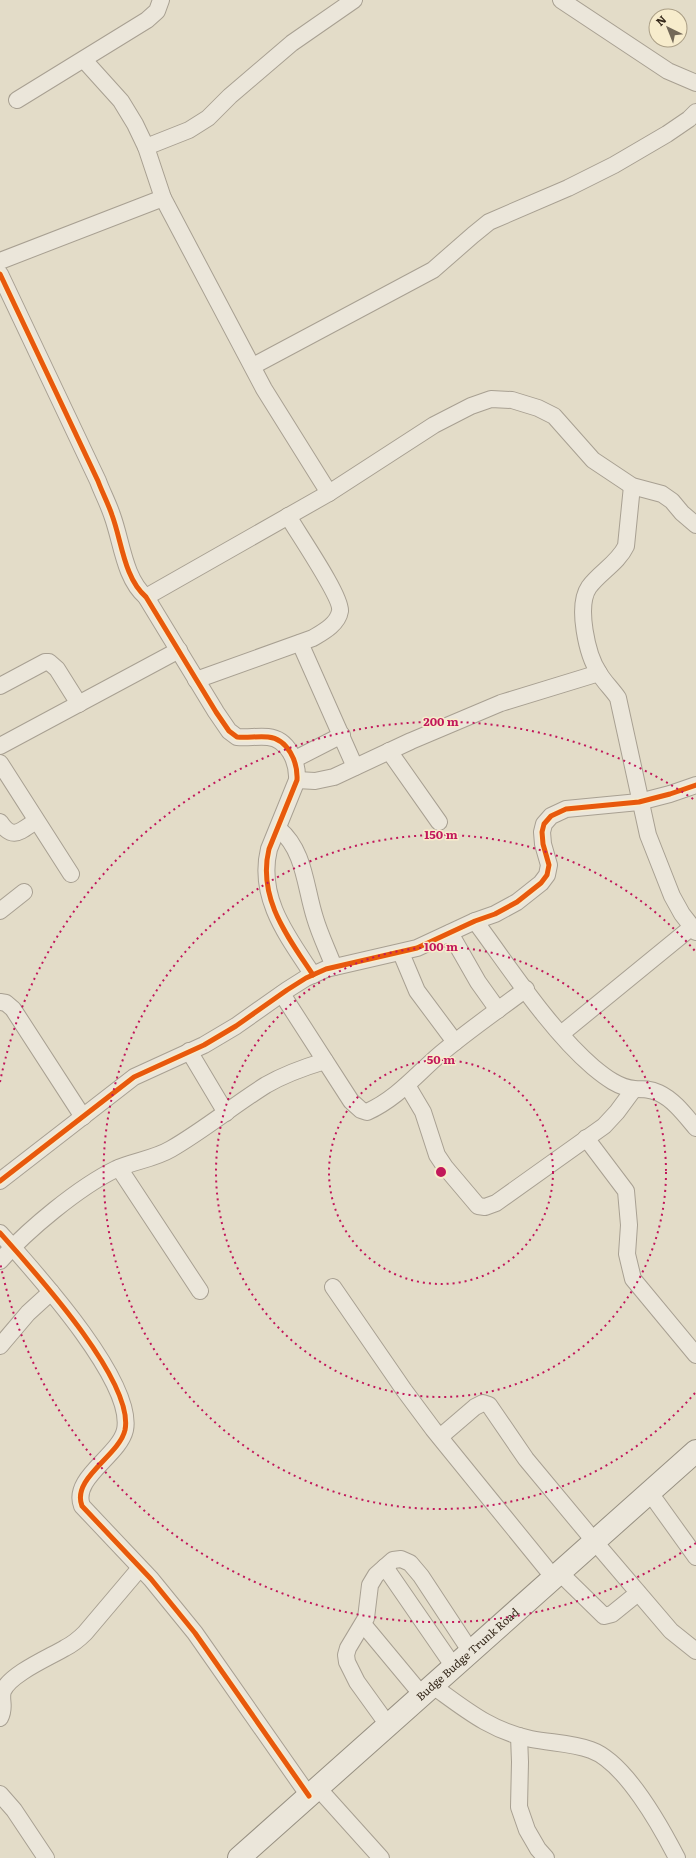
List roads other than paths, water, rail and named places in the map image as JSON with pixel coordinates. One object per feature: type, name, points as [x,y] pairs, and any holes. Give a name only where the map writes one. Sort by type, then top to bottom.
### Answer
[{"type":"main road","name":"Budge Budge Trunk Road","points":[[240,1858],[557,1575],[694,1456]]},
{"type":"street","points":[[16,100],[84,60],[147,20],[157,11],[161,0]]},
{"type":"street","points":[[146,148],[188,130],[208,118],[230,96],[292,43],[354,0]]},
{"type":"street","points":[[561,0],[668,71],[696,83]]},
{"type":"street","points":[[84,60],[121,101],[135,124],[146,148],[163,198],[264,389],[328,493]]},
{"type":"street","points":[[252,366],[433,270],[489,222],[568,188],[614,165],[667,134],[689,119],[696,112]]},
{"type":"street","points":[[0,261],[163,198]]},
{"type":"street","points":[[0,274],[98,481],[112,515],[130,577],[137,589],[146,597],[229,731],[236,737],[267,736],[275,738],[286,747],[295,759],[298,780],[279,829],[269,849],[267,857],[267,876],[270,897],[276,916],[313,975]]},
{"type":"street","points":[[146,597],[328,493],[434,425],[471,406],[491,400],[512,400],[538,408],[554,416],[593,460],[632,486],[662,494],[672,500],[682,513],[696,525]]},
{"type":"street","points":[[560,1034],[694,930],[672,896],[648,835],[639,802],[618,698],[611,686],[599,673],[591,656],[582,615],[583,600],[589,588],[623,553],[628,531],[632,486]]},
{"type":"street","points":[[196,680],[313,638],[327,630],[336,621],[340,612],[340,606],[334,591],[288,516]]},
{"type":"street","points":[[300,643],[355,767]]},
{"type":"street","points":[[0,746],[179,650]]},
{"type":"street","points":[[0,686],[45,662],[49,662],[54,664],[79,704]]},
{"type":"street","points":[[298,780],[324,780],[501,703],[599,673]]},
{"type":"street","points":[[295,759],[342,735]]},
{"type":"street","points":[[389,751],[439,822]]},
{"type":"street","points":[[0,763],[71,874]]},
{"type":"street","points":[[0,1181],[134,1077],[204,1045],[236,1026],[282,994],[313,975],[334,967],[417,948],[475,921],[495,914],[517,902],[541,883],[547,875],[549,865],[543,844],[542,832],[544,824],[550,816],[566,809],[639,802],[696,785]]},
{"type":"street","points":[[0,822],[6,831],[12,834],[17,833],[36,821]]},
{"type":"street","points":[[279,829],[292,843],[299,857],[310,893],[315,920],[334,967]]},
{"type":"street","points":[[0,911],[24,892]]},
{"type":"street","points":[[475,921],[560,1034],[593,1066],[617,1084],[634,1089],[647,1088],[659,1093],[675,1104],[696,1128]]},
{"type":"street","points":[[450,932],[478,982],[498,1010]]},
{"type":"street","points":[[400,953],[420,997],[455,1042]]},
{"type":"street","points":[[282,994],[351,1101],[361,1110],[367,1112],[381,1106],[455,1042],[526,990]]},
{"type":"street","points":[[0,1002],[6,1003],[13,1009],[83,1117]]},
{"type":"street","points":[[189,1051],[226,1113]]},
{"type":"street","points":[[0,1261],[12,1247],[78,1193],[100,1178],[119,1168],[149,1159],[168,1151],[267,1085],[300,1069],[325,1061]]},
{"type":"street","points":[[407,1085],[423,1112],[437,1155],[445,1167],[478,1206],[485,1207],[496,1203],[604,1126],[617,1112],[634,1089]]},
{"type":"street","points":[[586,1138],[626,1191],[629,1225],[627,1254],[633,1280],[696,1355]]},
{"type":"street","points":[[119,1168],[200,1291]]},
{"type":"street","points":[[0,1233],[65,1308],[96,1352],[118,1392],[125,1415],[125,1431],[112,1451],[90,1476],[81,1489],[79,1498],[82,1506],[140,1568],[194,1633],[313,1792],[381,1858]]},
{"type":"street","points":[[333,1287],[404,1390],[440,1437],[557,1575],[604,1616],[612,1614],[638,1593]]},
{"type":"street","points":[[0,1346],[28,1313],[51,1292]]},
{"type":"street","points":[[440,1437],[475,1407],[482,1403],[489,1406],[526,1459],[638,1593],[671,1631],[696,1651]]},
{"type":"street","points":[[650,1493],[696,1557]]},
{"type":"street","points":[[388,1726],[357,1682],[347,1662],[346,1655],[348,1648],[366,1618],[370,1585],[376,1575],[393,1560],[401,1559],[410,1563],[421,1576],[471,1652]]},
{"type":"street","points":[[0,1718],[4,1711],[2,1691],[43,1659],[75,1642],[85,1633],[140,1568]]},
{"type":"street","points":[[385,1568],[454,1667]]},
{"type":"street","points":[[363,1624],[428,1690],[488,1724],[499,1730],[518,1736],[592,1750],[607,1759],[639,1794],[662,1829],[677,1858]]},
{"type":"street","points":[[518,1736],[520,1762],[519,1807],[527,1830],[546,1858]]},
{"type":"street","points":[[0,1794],[14,1810],[46,1858]]}]
